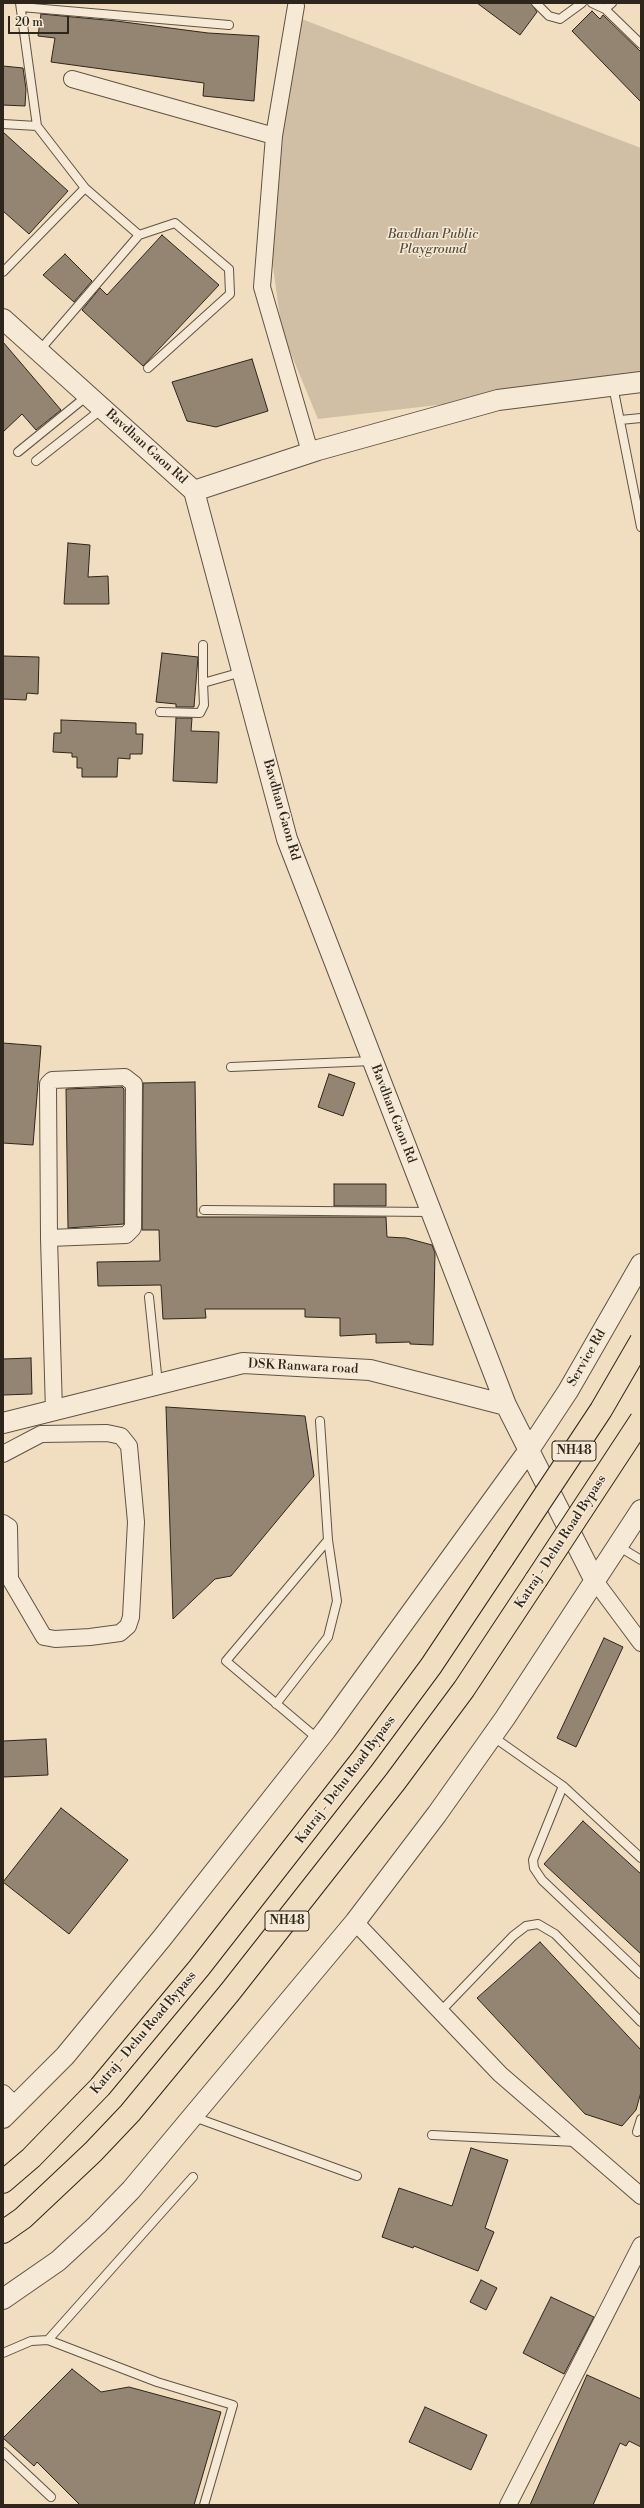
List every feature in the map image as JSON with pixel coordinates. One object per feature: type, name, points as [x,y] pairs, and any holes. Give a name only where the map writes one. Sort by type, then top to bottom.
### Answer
[{"type":"highway","name":"Katraj - Dehu Road Bypass","points":[[3,2182],[36,2152],[100,2087],[199,1968],[364,1758],[431,1666],[601,1410],[641,1341]]},
{"type":"highway","name":"Katraj - Dehu Road Bypass","points":[[3,2232],[23,2218],[93,2152],[130,2113],[230,1992],[404,1770],[464,1689],[641,1420]]},
{"type":"street","points":[[296,6],[274,136],[262,287],[310,452]]},
{"type":"street","points":[[72,79],[274,136]]},
{"type":"street","name":"Bavdhan Gaon Rd","points":[[3,319],[194,491],[287,839],[506,1405]]},
{"type":"street","points":[[194,491],[310,452],[498,400],[641,382]]},
{"type":"street","points":[[49,1238],[126,1235],[133,1228],[134,1084],[125,1077],[52,1080],[48,1084],[49,1238],[54,1411]]},
{"type":"street","name":"Service Rd","points":[[7,2106],[70,2050],[162,1938],[319,1740],[529,1450],[568,1391],[641,1264]]},
{"type":"street","name":"DSK Ranwara road","points":[[10,1422],[244,1363],[362,1370],[506,1405]]},
{"type":"street","points":[[506,1405],[595,1581],[641,1643]]},
{"type":"street","points":[[10,1422],[21,1444]]},
{"type":"street","points":[[3,1454],[41,1434],[107,1433],[121,1436],[129,1446],[136,1522],[131,1617],[128,1626],[120,1633],[90,1637],[55,1639],[44,1637],[10,1579],[9,1527],[3,1523]]},
{"type":"street","points":[[3,2299],[58,2261],[97,2225],[194,2117],[355,1922],[492,1736],[641,1510]]},
{"type":"street","points":[[355,1922],[500,2074],[641,2196]]},
{"type":"street","points":[[508,2505],[641,2245]]},
{"type":"lane","points":[[536,3],[549,16],[560,19],[582,3]]},
{"type":"lane","points":[[592,3],[605,9],[641,44]]},
{"type":"lane","points":[[605,9],[612,3]]},
{"type":"lane","points":[[139,235],[85,188],[36,126],[20,5],[229,25]]},
{"type":"lane","points":[[3,124],[36,126]]},
{"type":"lane","points":[[3,272],[85,188]]},
{"type":"lane","points":[[39,351],[139,235],[175,223],[229,269],[230,294],[148,368]]},
{"type":"lane","points":[[613,386],[641,527]]},
{"type":"lane","points":[[18,452],[88,395]]},
{"type":"lane","points":[[36,461],[102,408]]},
{"type":"lane","points":[[620,420],[641,418]]},
{"type":"lane","points":[[160,712],[200,712],[204,705],[203,645]]},
{"type":"lane","points":[[203,683],[242,672]]},
{"type":"lane","points":[[231,1067],[373,1061]]},
{"type":"lane","points":[[204,1210],[431,1212]]},
{"type":"lane","points":[[149,1297],[158,1385]]},
{"type":"lane","points":[[276,1704],[328,1637],[336,1601],[328,1540],[320,1421]]},
{"type":"lane","points":[[319,1740],[226,1661],[328,1540]]},
{"type":"lane","points":[[617,1546],[641,1560]]},
{"type":"lane","points":[[492,1736],[563,1786],[641,1858]]},
{"type":"lane","points":[[563,1786],[533,1860],[534,1868],[542,1880],[641,1974]]},
{"type":"lane","points":[[440,2012],[513,1936],[526,1926],[538,1924],[555,1934],[641,2022]]},
{"type":"lane","points":[[194,2117],[357,2176]]},
{"type":"lane","points":[[637,2132],[641,2119]]},
{"type":"lane","points":[[432,2135],[579,2143]]},
{"type":"lane","points":[[48,2340],[193,2177]]},
{"type":"lane","points":[[3,2353],[31,2341],[48,2340],[157,2382],[233,2405],[204,2505]]},
{"type":"lane","points":[[3,2452],[51,2497]]},
{"type":"green space","name":"Bavdhan Public Playground","points":[[291,15],[641,148],[641,381],[318,419],[282,332],[269,238]]},
{"type":"building","points":[[477,3],[531,3],[537,12],[520,35]]},
{"type":"building","points":[[592,11],[600,19],[603,15],[641,52],[641,102],[572,31]]},
{"type":"building","points":[[41,14],[116,21],[208,33],[259,36],[254,101],[203,96],[204,83],[51,62],[55,38],[38,36]]},
{"type":"building","points":[[3,66],[23,68],[26,89],[25,106],[3,105]]},
{"type":"building","points":[[3,132],[68,191],[29,234],[3,211]]},
{"type":"building","points":[[162,235],[219,285],[143,366],[82,310],[100,288],[107,295]]},
{"type":"building","points":[[65,254],[92,281],[74,302],[43,275]]},
{"type":"building","points":[[3,342],[61,410],[36,430],[22,414],[3,432]]},
{"type":"building","points":[[252,359],[268,411],[216,427],[187,421],[172,382]]},
{"type":"building","points":[[68,543],[90,545],[88,577],[108,576],[109,604],[64,604]]},
{"type":"building","points":[[162,653],[198,657],[194,707],[176,707],[176,704],[156,702]]},
{"type":"building","points":[[3,656],[39,657],[38,694],[27,693],[26,700],[3,699]]},
{"type":"building","points":[[176,718],[192,718],[191,731],[219,732],[217,783],[173,781]]},
{"type":"building","points":[[61,720],[136,723],[136,734],[143,734],[142,754],[130,754],[130,759],[118,758],[117,777],[82,777],[82,768],[77,768],[77,757],[72,757],[72,753],[53,752],[54,733],[61,733]]},
{"type":"building","points":[[3,1043],[41,1046],[33,1145],[3,1143]]},
{"type":"building","points":[[329,1074],[355,1083],[343,1116],[318,1107]]},
{"type":"building","points":[[195,1082],[197,1217],[386,1217],[387,1237],[406,1238],[432,1245],[435,1253],[433,1345],[410,1344],[410,1342],[376,1343],[376,1334],[340,1336],[340,1318],[305,1317],[305,1309],[205,1309],[206,1318],[163,1319],[161,1285],[98,1286],[97,1262],[160,1261],[159,1230],[142,1230],[143,1083]]},
{"type":"building","points":[[122,1087],[124,1089],[124,1224],[68,1228],[66,1089]]},
{"type":"building","points":[[334,1184],[386,1184],[386,1206],[334,1206]]},
{"type":"building","points":[[31,1358],[32,1394],[3,1395],[3,1359]]},
{"type":"building","points":[[166,1407],[305,1416],[314,1476],[231,1576],[215,1579],[173,1619]]},
{"type":"building","points":[[604,1638],[623,1647],[576,1747],[557,1738]]},
{"type":"building","points":[[46,1739],[48,1775],[3,1777],[3,1741]]},
{"type":"building","points":[[61,1808],[128,1860],[69,1934],[3,1882]]},
{"type":"building","points":[[583,1821],[641,1874],[641,1954],[544,1864]]},
{"type":"building","points":[[540,1942],[641,2050],[641,2092],[636,2110],[622,2126],[585,2114],[477,1998]]},
{"type":"building","points":[[471,2148],[508,2160],[485,2228],[494,2232],[478,2271],[414,2246],[413,2248],[382,2237],[399,2188],[452,2206]]},
{"type":"building","points":[[481,2280],[497,2288],[486,2310],[470,2302]]},
{"type":"building","points":[[551,2297],[594,2317],[564,2374],[523,2353]]},
{"type":"building","points":[[72,2369],[101,2392],[129,2387],[221,2412],[194,2505],[80,2505],[37,2462],[34,2466],[3,2438]]},
{"type":"building","points":[[587,2375],[641,2399],[641,2447],[629,2441],[626,2446],[620,2443],[593,2505],[530,2505]]},
{"type":"building","points":[[425,2407],[487,2435],[471,2470],[409,2442]]}]
